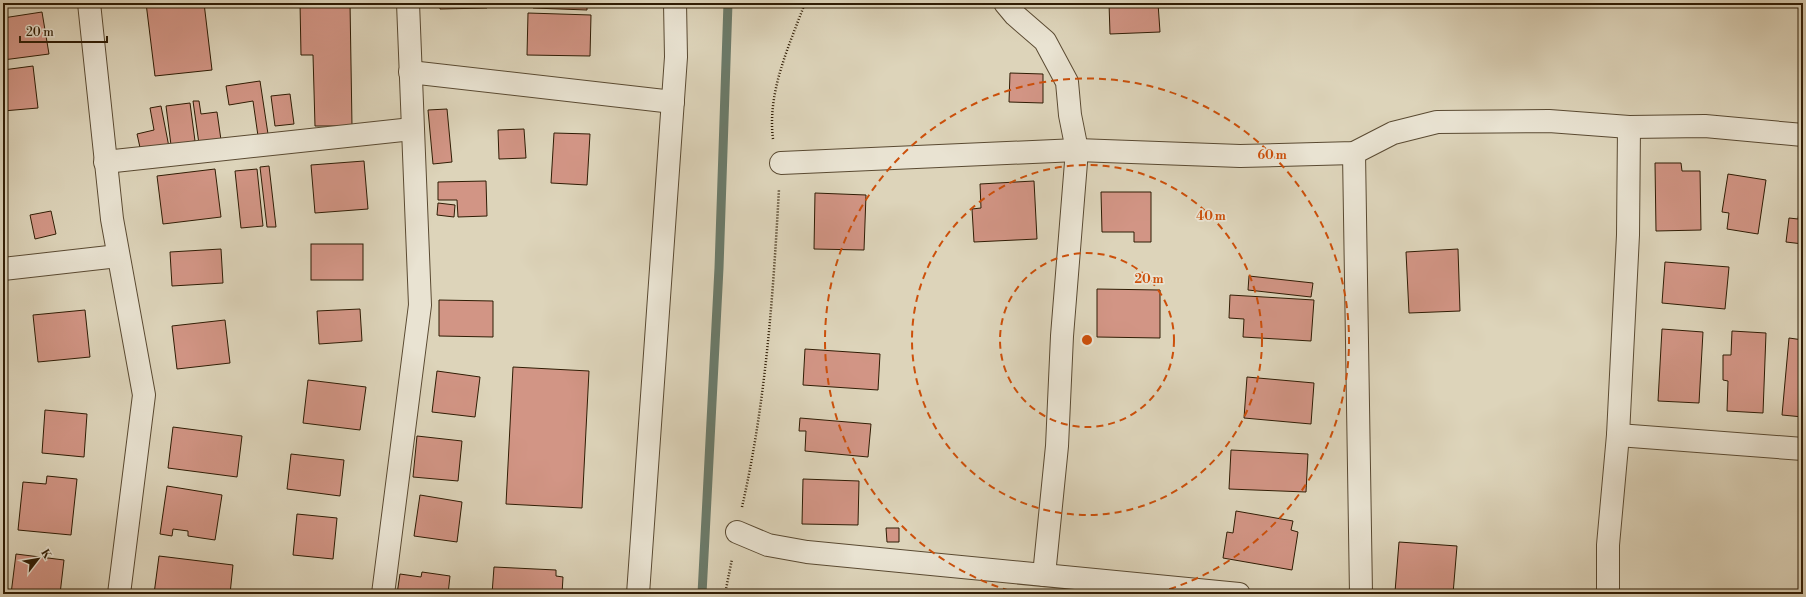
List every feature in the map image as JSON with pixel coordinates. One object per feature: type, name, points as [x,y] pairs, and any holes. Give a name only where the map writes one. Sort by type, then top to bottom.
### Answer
[{"type":"street","points":[[90,3],[105,162],[118,256],[144,395],[120,594]]},
{"type":"street","points":[[383,594],[420,305],[408,3]]},
{"type":"street","points":[[638,594],[676,57],[675,3]]},
{"type":"street","points":[[1005,3],[1015,16],[1045,41],[1067,82],[1070,115],[1077,150],[1062,336],[1056,446],[1044,575]]},
{"type":"street","points":[[410,72],[673,102]]},
{"type":"street","points":[[780,163],[1077,150],[1240,156],[1354,153],[1393,132],[1437,122],[1549,121],[1629,127],[1705,126],[1803,134]]},
{"type":"street","points":[[1608,594],[1608,545],[1618,435],[1628,235],[1629,127]]},
{"type":"street","points":[[105,162],[412,129]]},
{"type":"street","points":[[1354,153],[1361,594]]},
{"type":"street","points":[[3,269],[118,256]]},
{"type":"street","points":[[1618,435],[1803,449]]},
{"type":"street","points":[[737,532],[768,544],[800,551],[1239,594]]},
{"type":"path","points":[[726,594],[759,423],[772,302],[780,163],[774,145],[772,108],[788,46],[805,3]]},
{"type":"building","points":[[146,3],[204,3],[212,70],[155,76]]},
{"type":"building","points":[[300,3],[350,3],[352,126],[315,126],[313,55],[301,55]]},
{"type":"building","points":[[440,3],[487,3],[487,8],[440,9]]},
{"type":"building","points":[[533,3],[587,3],[587,10],[533,8]]},
{"type":"building","points":[[1109,3],[1158,3],[1160,32],[1110,34]]},
{"type":"building","points":[[42,12],[49,54],[3,60],[3,18]]},
{"type":"building","points":[[528,13],[591,15],[590,56],[527,55]]},
{"type":"building","points":[[33,66],[38,108],[3,111],[3,70]]},
{"type":"building","points":[[1010,73],[1043,74],[1043,103],[1009,102]]},
{"type":"building","points":[[260,81],[268,134],[258,136],[253,101],[229,105],[226,86]]},
{"type":"building","points":[[290,94],[294,124],[275,126],[271,96]]},
{"type":"building","points":[[193,101],[199,101],[201,114],[217,112],[221,140],[199,144]]},
{"type":"building","points":[[190,103],[195,141],[171,145],[166,106]]},
{"type":"building","points":[[161,106],[169,147],[141,152],[137,134],[154,130],[150,108]]},
{"type":"building","points":[[447,109],[452,162],[433,164],[428,110]]},
{"type":"building","points":[[524,129],[526,158],[499,159],[498,130]]},
{"type":"building","points":[[554,133],[590,134],[587,185],[551,183]]},
{"type":"building","points":[[364,161],[368,209],[315,213],[311,165]]},
{"type":"building","points":[[1655,163],[1681,163],[1682,171],[1700,171],[1701,230],[1656,231]]},
{"type":"building","points":[[269,166],[276,227],[267,227],[260,167]]},
{"type":"building","points":[[215,169],[221,217],[163,224],[157,176]]},
{"type":"building","points":[[257,169],[263,226],[241,228],[235,171]]},
{"type":"building","points":[[1728,174],[1766,180],[1758,234],[1727,229],[1729,213],[1722,212]]},
{"type":"building","points":[[486,181],[487,216],[458,217],[457,200],[438,200],[438,182]]},
{"type":"building","points":[[1034,181],[1037,239],[974,242],[972,209],[981,208],[980,184]]},
{"type":"building","points":[[1803,181],[1803,244],[1786,242],[1789,218],[1798,219]]},
{"type":"building","points":[[1101,192],[1151,192],[1151,242],[1134,242],[1134,232],[1102,232]]},
{"type":"building","points":[[815,193],[866,195],[864,250],[814,249]]},
{"type":"building","points":[[438,203],[455,205],[454,217],[437,215]]},
{"type":"building","points":[[51,211],[56,234],[35,239],[30,215]]},
{"type":"building","points":[[311,244],[363,244],[363,280],[311,280]]},
{"type":"building","points":[[221,249],[223,283],[172,286],[170,252]]},
{"type":"building","points":[[1458,249],[1460,311],[1409,313],[1406,252]]},
{"type":"building","points":[[1665,262],[1729,267],[1725,309],[1662,303]]},
{"type":"building","points":[[1249,276],[1313,283],[1311,297],[1248,290]]},
{"type":"building","points":[[1097,289],[1160,290],[1160,338],[1097,337]]},
{"type":"building","points":[[1230,295],[1314,300],[1311,341],[1243,337],[1244,319],[1229,318]]},
{"type":"building","points":[[439,300],[493,301],[493,337],[439,336]]},
{"type":"building","points":[[360,309],[362,341],[319,344],[317,311]]},
{"type":"building","points":[[85,310],[90,357],[38,362],[33,315]]},
{"type":"building","points":[[225,320],[230,363],[177,369],[172,326]]},
{"type":"building","points":[[1662,329],[1703,332],[1699,403],[1658,401]]},
{"type":"building","points":[[1732,331],[1766,333],[1763,413],[1727,411],[1728,381],[1723,380],[1723,355],[1731,355]]},
{"type":"building","points":[[1789,338],[1803,340],[1803,417],[1782,415]]},
{"type":"building","points":[[805,349],[880,354],[878,390],[803,385]]},
{"type":"building","points":[[513,367],[589,371],[582,508],[506,504]]},
{"type":"building","points":[[437,371],[480,377],[475,417],[432,412]]},
{"type":"building","points":[[1247,377],[1314,383],[1311,424],[1244,418]]},
{"type":"building","points":[[308,380],[366,387],[360,430],[303,423]]},
{"type":"building","points":[[45,410],[87,414],[84,457],[42,453]]},
{"type":"building","points":[[800,418],[871,424],[868,457],[805,451],[806,431],[799,431]]},
{"type":"building","points":[[173,427],[242,436],[237,477],[168,468]]},
{"type":"building","points":[[417,436],[462,441],[458,481],[413,477]]},
{"type":"building","points":[[1231,450],[1308,454],[1306,492],[1229,489]]},
{"type":"building","points":[[291,454],[344,460],[340,496],[287,489]]},
{"type":"building","points":[[47,476],[77,479],[71,535],[18,530],[23,482],[46,484]]},
{"type":"building","points":[[803,479],[859,481],[858,525],[802,524]]},
{"type":"building","points":[[167,486],[222,495],[215,540],[188,536],[188,531],[173,529],[172,536],[160,534]]},
{"type":"building","points":[[420,495],[462,502],[457,542],[414,536]]},
{"type":"building","points":[[1236,511],[1293,521],[1291,530],[1298,532],[1292,570],[1223,558],[1227,532],[1233,533]]},
{"type":"building","points":[[297,514],[337,518],[333,559],[293,555]]},
{"type":"building","points":[[886,528],[899,528],[899,542],[887,542]]},
{"type":"building","points":[[1399,542],[1457,546],[1453,594],[1395,592]]},
{"type":"building","points":[[16,554],[64,560],[60,594],[11,594]]},
{"type":"building","points":[[159,556],[233,565],[230,594],[154,594]]},
{"type":"building","points":[[494,567],[556,570],[556,576],[563,577],[562,594],[492,594]]},
{"type":"building","points":[[422,572],[450,576],[448,594],[397,594],[400,574],[421,577]]},
{"type":"building","points":[[262,591],[285,594],[262,594]]},
{"type":"waterway","points":[[702,594],[719,268],[728,3]]}]
